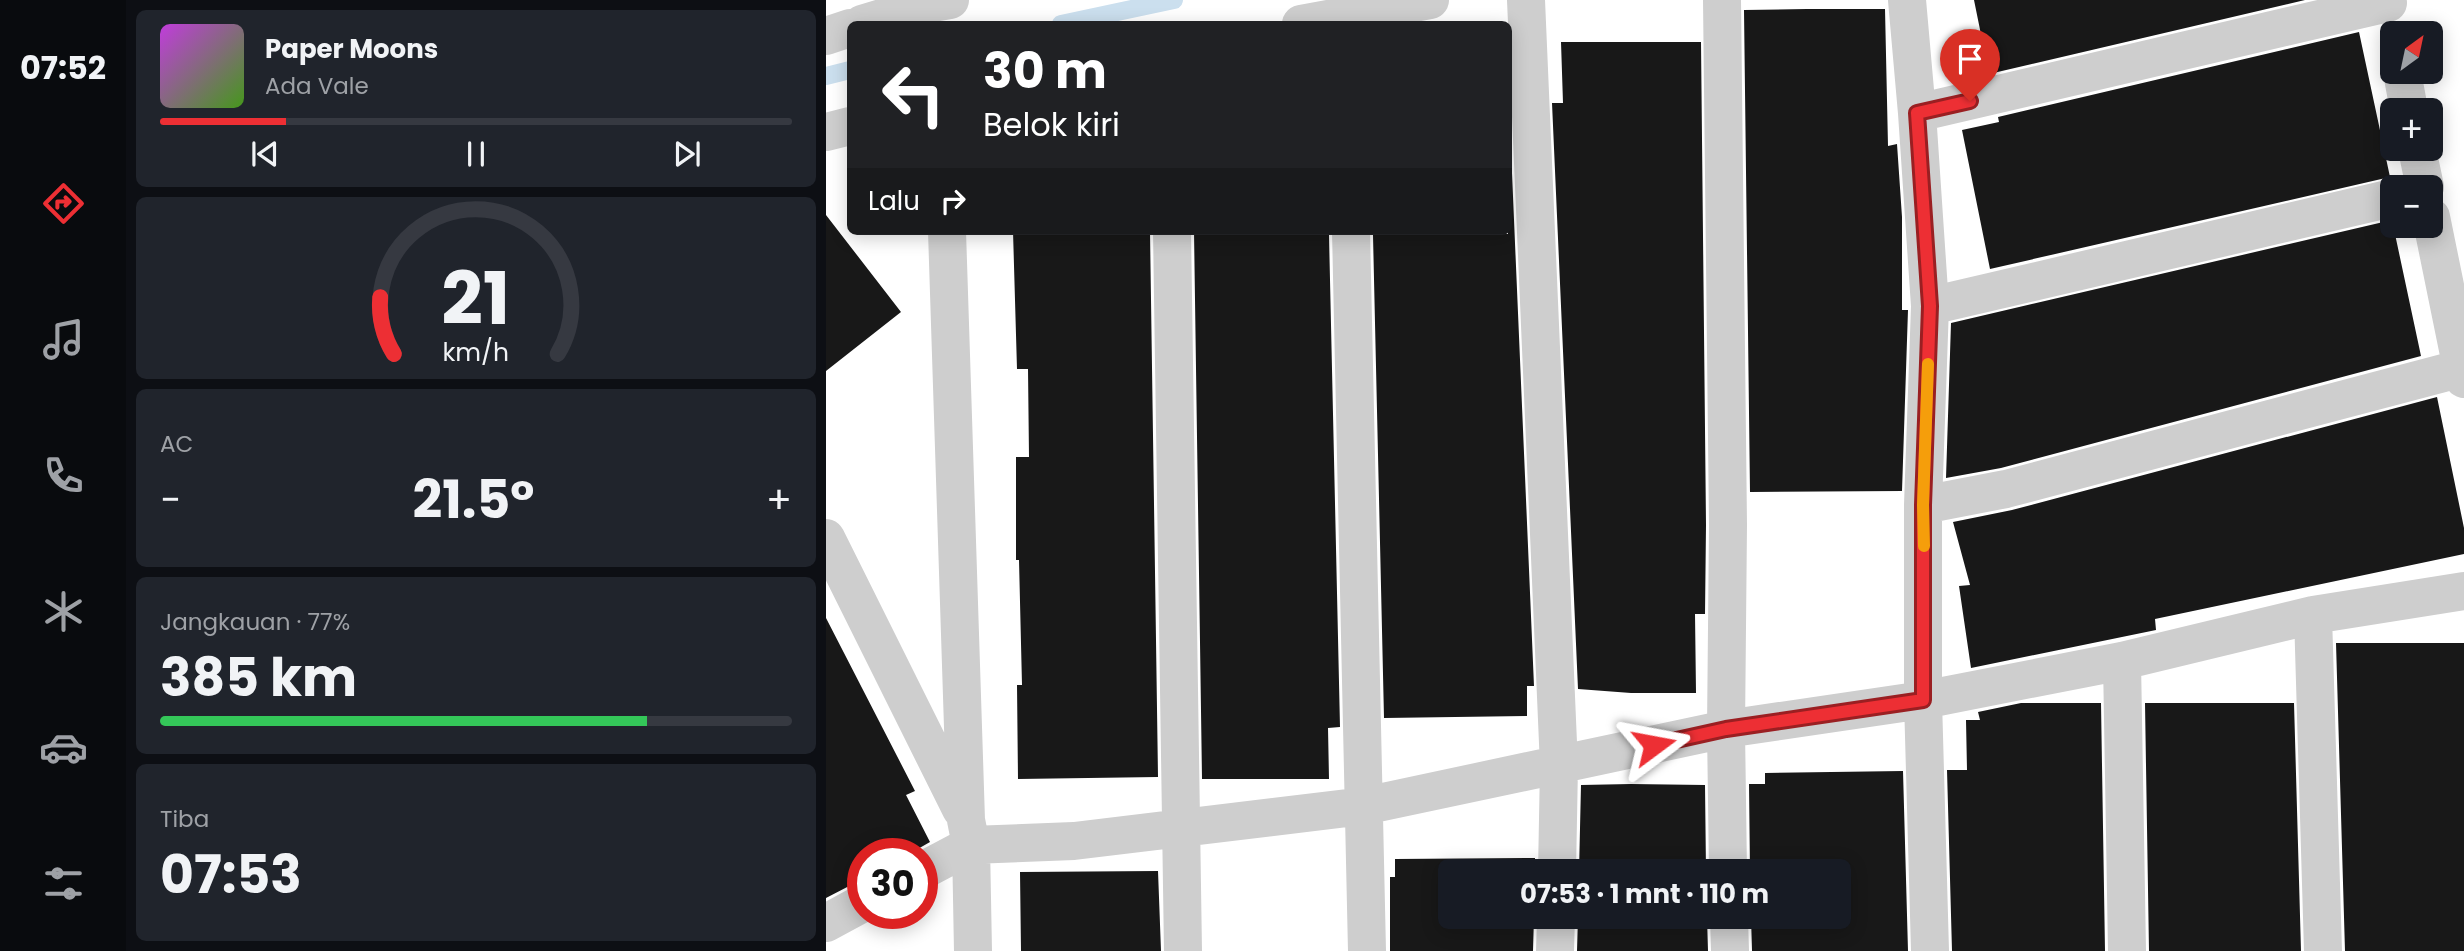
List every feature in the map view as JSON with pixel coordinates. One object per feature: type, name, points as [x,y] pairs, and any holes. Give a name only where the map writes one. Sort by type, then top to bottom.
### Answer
[{"type":"street","points":[[1347,20],[1430,0]]},
{"type":"street","points":[[1526,0],[1559,766],[1557,859]]},
{"type":"street","points":[[1722,0],[1728,512],[1728,859]]},
{"type":"street","points":[[1907,0],[1930,306],[1923,505],[1923,700],[1930,951]]},
{"type":"street","points":[[875,21],[934,7]]},
{"type":"street","points":[[1917,113],[2390,12]]},
{"type":"street","points":[[826,36],[847,29]]},
{"type":"street","points":[[826,132],[847,127]]},
{"type":"street","points":[[1930,306],[2380,201]]},
{"type":"street","points":[[947,235],[973,951]]},
{"type":"street","points":[[1171,235],[1183,951]]},
{"type":"street","points":[[1351,235],[1367,951]]},
{"type":"street","points":[[1923,505],[2006,489],[2463,374],[2435,238]]},
{"type":"street","points":[[826,538],[968,832]]},
{"type":"street","points":[[938,857],[968,832],[1074,841],[1364,806],[1726,729],[1923,700],[2122,661],[2313,615],[2464,591]]},
{"type":"street","points":[[2313,615],[2323,951]]},
{"type":"street","points":[[2122,661],[2127,951]]},
{"type":"street","points":[[826,923],[847,912]]},
{"type":"street","points":[[1555,951],[1556,929]]},
{"type":"street","points":[[1729,929],[1730,951]]},
{"type":"building","points":[[1974,0],[2305,0],[1989,74]]},
{"type":"building","points":[[1885,9],[1888,146],[1897,144],[1902,217],[1902,310],[1908,310],[1902,491],[1750,492],[1744,10]]},
{"type":"building","points":[[2359,32],[2380,130],[2380,161],[2387,161],[2390,175],[2380,175],[2380,179],[1990,269],[1962,130],[1999,122],[1998,117]]},
{"type":"building","points":[[1561,42],[1701,42],[1706,525],[1705,614],[1695,614],[1696,693],[1631,693],[1578,689],[1552,103],[1563,103]]},
{"type":"building","points":[[1512,173],[1534,686],[1527,686],[1527,716],[1384,718],[1373,235],[1512,235]]},
{"type":"building","points":[[826,215],[901,312],[826,371]]},
{"type":"building","points":[[2380,223],[2380,238],[2396,238],[2421,356],[2001,468],[1946,478],[1951,323]]},
{"type":"building","points":[[1013,235],[1150,235],[1158,777],[1018,779],[1017,685],[1022,685],[1019,560],[1016,560],[1016,457],[1029,457],[1028,369],[1017,369]]},
{"type":"building","points":[[1194,235],[1329,235],[1340,727],[1328,728],[1329,779],[1202,779]]},
{"type":"building","points":[[2437,397],[2464,528],[2464,554],[2155,619],[2156,630],[1971,668],[1959,586],[1970,585],[1953,522],[2012,510]]},
{"type":"building","points":[[826,618],[915,791],[906,795],[928,838],[847,838],[847,887],[826,898]]},
{"type":"building","points":[[2336,643],[2464,643],[2464,951],[2345,951]]},
{"type":"building","points":[[2021,703],[2101,703],[2105,951],[1952,951],[1947,770],[1967,770],[1966,720],[1980,720],[1978,712]]},
{"type":"building","points":[[2145,703],[2294,703],[2301,951],[2149,951]]},
{"type":"building","points":[[1903,771],[1908,951],[1752,951],[1751,929],[1851,929],[1851,859],[1750,859],[1749,784],[1765,784],[1765,773]]},
{"type":"building","points":[[1581,785],[1705,785],[1706,859],[1579,859]]},
{"type":"building","points":[[1535,858],[1438,859],[1438,929],[1534,929],[1533,951],[1390,951],[1390,877],[1395,877],[1395,859]]},
{"type":"building","points":[[1158,871],[1161,951],[1021,951],[1020,872]]},
{"type":"building","points":[[1578,929],[1707,929],[1708,951],[1577,951]]},
{"type":"waterway","points":[[1075,21],[1174,0]]},
{"type":"waterway","points":[[826,76],[847,71]]},
{"type":"slow traffic","points":[[1924,546],[1928,364]]},
{"type":"route","points":[[1654,745],[1726,729],[1923,700],[1923,505],[1930,306],[1917,113],[1970,101]]}]
